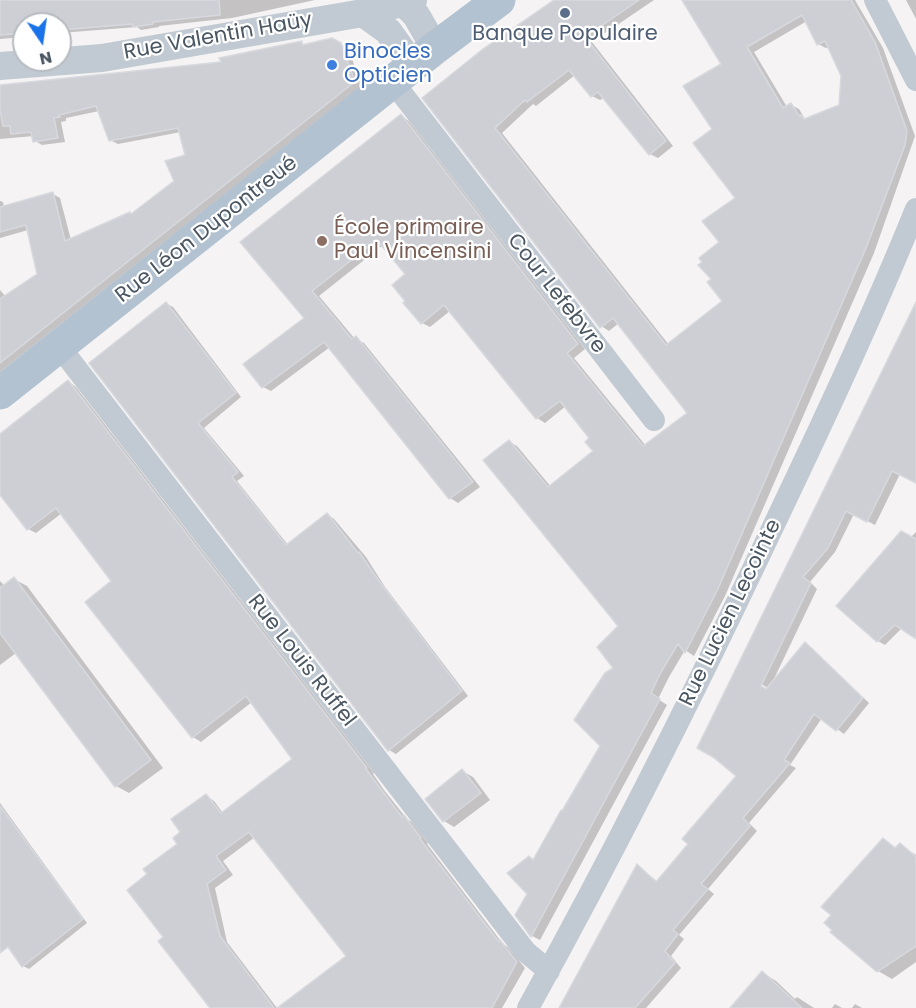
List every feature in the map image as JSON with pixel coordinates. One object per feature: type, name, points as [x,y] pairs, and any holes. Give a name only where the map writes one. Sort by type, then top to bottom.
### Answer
[{"type":"main road","name":"Rue Léon Dupontreué","points":[[0,393],[499,0]]},
{"type":"street","points":[[875,0],[916,80]]},
{"type":"street","points":[[408,1],[416,15],[414,65]]},
{"type":"street","name":"Rue Valentin Haüy","points":[[0,66],[102,58],[363,13],[408,1]]},
{"type":"street","points":[[363,13],[388,31],[414,65]]},
{"type":"street","name":"Cour Lefebvre","points":[[414,65],[654,420]]},
{"type":"street","name":"Rue Lucien Lecointe","points":[[528,1008],[705,669],[808,454],[916,209]]},
{"type":"street","name":"Rue Louis Ruffel","points":[[59,346],[526,952],[549,971]]},
{"type":"building","points":[[0,0],[219,0],[220,15],[153,22],[153,24],[133,27],[132,24],[72,29],[72,12],[12,12],[12,34],[0,35]]},
{"type":"building","points":[[554,0],[639,0],[585,37],[666,141],[649,155],[598,92],[591,97],[569,70],[527,102],[525,100],[495,128],[666,345],[722,301],[707,282],[711,279],[698,265],[702,262],[699,258],[719,242],[702,221],[735,198],[693,143],[712,129],[683,86],[721,64],[682,0],[851,0],[875,42],[907,131],[905,145],[866,248],[717,591],[685,653],[678,644],[661,672],[651,693],[660,699],[531,937],[515,915],[527,894],[507,873],[529,856],[533,860],[600,746],[574,720],[605,673],[613,668],[597,647],[618,626],[483,460],[509,440],[548,487],[593,451],[585,442],[589,438],[560,401],[536,419],[444,305],[421,324],[403,303],[405,301],[392,285],[405,274],[377,240],[312,291],[352,339],[356,336],[473,482],[449,499],[324,342],[262,388],[243,364],[304,318],[240,242],[401,114],[578,344],[567,353],[643,446],[687,413],[613,318],[600,328],[422,98],[483,49]],"holes":[[[802,15],[817,45],[825,41],[841,76],[839,105],[804,119],[801,115],[799,116],[791,103],[783,108],[747,47]]]},
{"type":"building","points":[[332,38],[341,43],[353,76],[352,84],[0,363],[0,299],[37,274],[26,225],[0,232],[0,207],[53,192],[65,241],[130,212],[131,214],[174,181],[165,161],[185,155],[178,128],[109,141],[96,106],[54,118],[58,138],[33,142],[31,132],[11,134],[10,126],[3,126],[0,110],[0,85],[221,62],[219,58],[302,41],[302,45]]},
{"type":"building","points":[[166,302],[236,393],[198,423],[238,472],[232,477],[286,545],[327,513],[359,552],[462,691],[388,751],[89,363]]},
{"type":"building","points":[[916,302],[916,483],[892,471],[867,522],[846,511],[828,548],[803,577],[811,583],[761,686],[766,689],[805,642],[863,698],[836,731],[814,714],[784,760],[790,763],[743,818],[750,826],[701,884],[708,889],[673,930],[678,934],[665,951],[675,963],[635,1008],[559,1008],[637,864],[656,882],[688,844],[682,839],[736,776],[713,757],[697,748]]},
{"type":"building","points":[[68,380],[367,768],[402,817],[404,815],[499,942],[500,940],[517,962],[492,1008],[277,1008],[346,956],[249,832],[216,856],[226,870],[207,884],[220,936],[274,1008],[210,1008],[158,941],[163,937],[127,890],[147,874],[143,869],[177,844],[173,838],[180,832],[171,819],[206,794],[221,813],[292,759],[246,696],[192,738],[85,602],[111,581],[56,508],[27,530],[0,495],[0,434]]},
{"type":"building","points":[[901,531],[916,539],[916,639],[895,625],[877,642],[836,606]]},
{"type":"building","points":[[14,577],[151,760],[115,787],[0,633],[0,588]]},
{"type":"building","points":[[462,769],[481,793],[443,822],[425,799]]},
{"type":"building","points":[[0,806],[83,919],[22,967],[8,947],[0,953]]},
{"type":"building","points":[[883,838],[895,848],[900,843],[916,857],[916,946],[877,972],[830,932],[832,930],[824,923],[831,915],[821,907]]},
{"type":"building","points":[[762,971],[802,1008],[730,1008]]},
{"type":"place","name":"Banque Populaire","points":[[565,13]]},
{"type":"place","name":"Binocles Opticien","points":[[332,65]]},
{"type":"place","name":"École primaire Paul Vincensini","points":[[322,241]]}]
